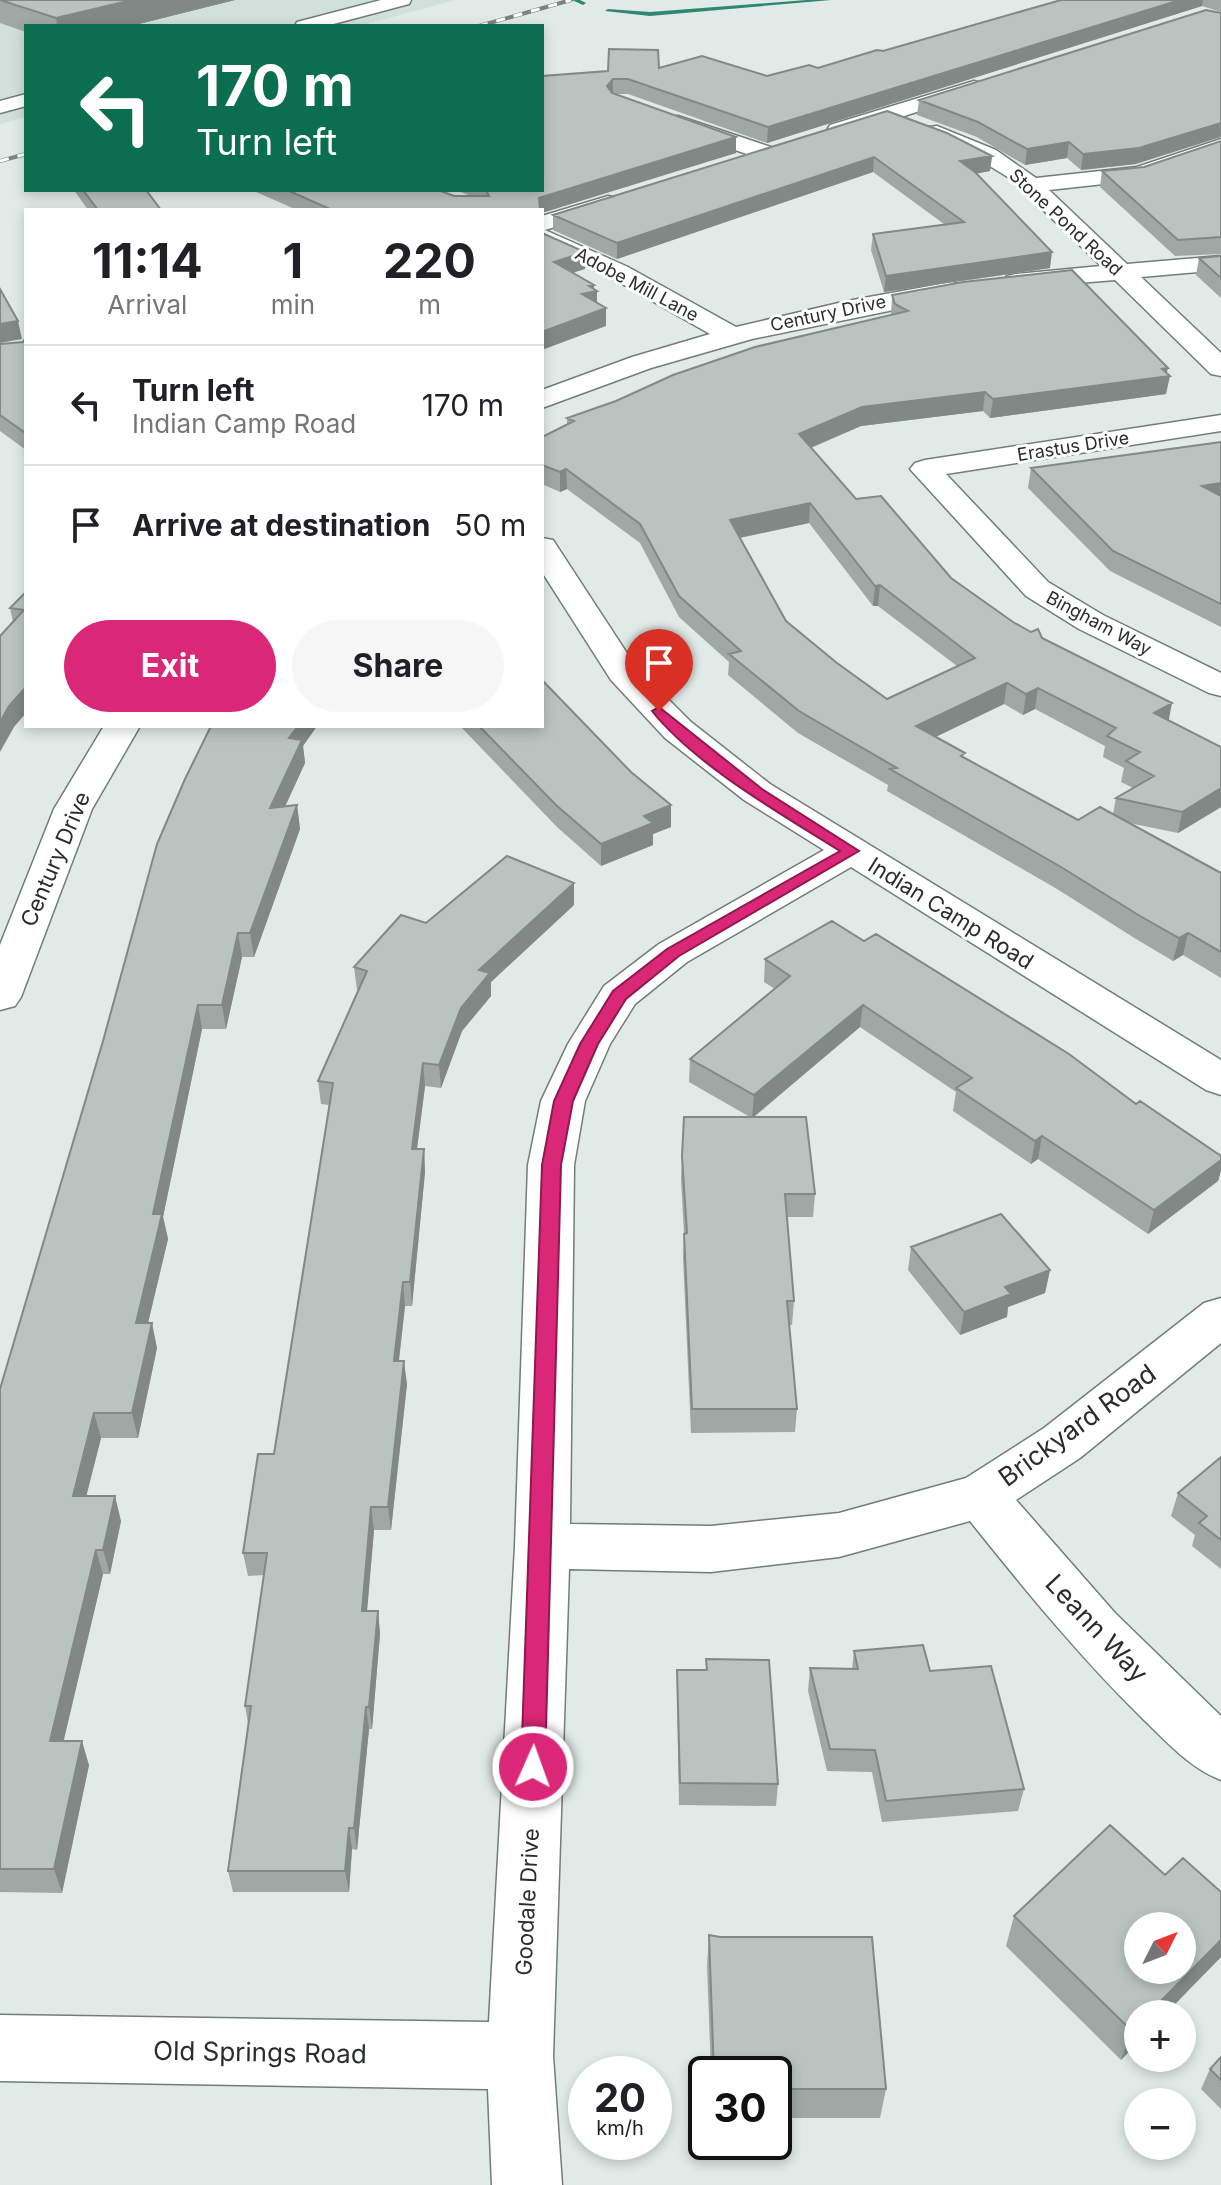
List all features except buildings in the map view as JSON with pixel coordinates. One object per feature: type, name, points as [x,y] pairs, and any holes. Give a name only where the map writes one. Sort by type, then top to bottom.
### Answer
[{"type":"street","points":[[312,24],[402,0]]},
{"type":"street","points":[[811,138],[992,81]]},
{"type":"street","points":[[0,107],[24,101]]},
{"type":"street","name":"Stone Pond Road","points":[[886,115],[949,136],[988,155],[1032,185],[1116,270],[1221,368]]},
{"type":"street","points":[[664,116],[774,150],[736,162]]},
{"type":"street","points":[[1032,185],[1140,173],[1221,146]]},
{"type":"street","points":[[544,223],[632,196]]},
{"type":"street","name":"Adobe Mill Lane","points":[[544,238],[619,272],[730,334]]},
{"type":"street","name":"Century Drive","points":[[544,399],[637,363],[730,334],[816,314],[983,285],[1116,270],[1221,263]]},
{"type":"street","name":"Erastus Drive","points":[[925,469],[1221,423]]},
{"type":"street","name":"Bingham Way","points":[[925,469],[1037,589],[1091,622],[1221,686]]},
{"type":"street","name":"Indian Camp Road","points":[[544,550],[623,673],[678,730],[757,792],[1221,1080]]},
{"type":"street","name":"Century Drive","points":[[0,997],[73,809],[121,728]]},
{"type":"street","name":"Goodale Drive","points":[[527,2185],[520,2056],[542,1546],[551,1165],[563,1101],[589,1044],[619,995],[673,953],[851,851]]},
{"type":"street","name":"Brickyard Road","points":[[542,1546],[711,1549],[839,1535],[981,1496],[1062,1443],[1221,1316]]},
{"type":"street","name":"Leann Way","points":[[981,1496],[1039,1567],[1183,1721],[1221,1753]]},
{"type":"street","name":"Old Springs Road","points":[[0,2048],[520,2056]]},
{"type":"shaded area","points":[[0,0],[455,0],[366,24],[24,24],[24,118],[0,124]]},
{"type":"waterway","points":[[575,0],[583,3]]},
{"type":"waterway","points":[[608,11],[650,14],[828,0]]},
{"type":"railway","points":[[486,24],[571,0]]},
{"type":"railway","points":[[0,161],[24,155]]},
{"type":"route","points":[[533,1767],[551,1165],[563,1101],[589,1044],[619,995],[673,953],[851,851],[757,792],[678,730],[659,711]]}]
